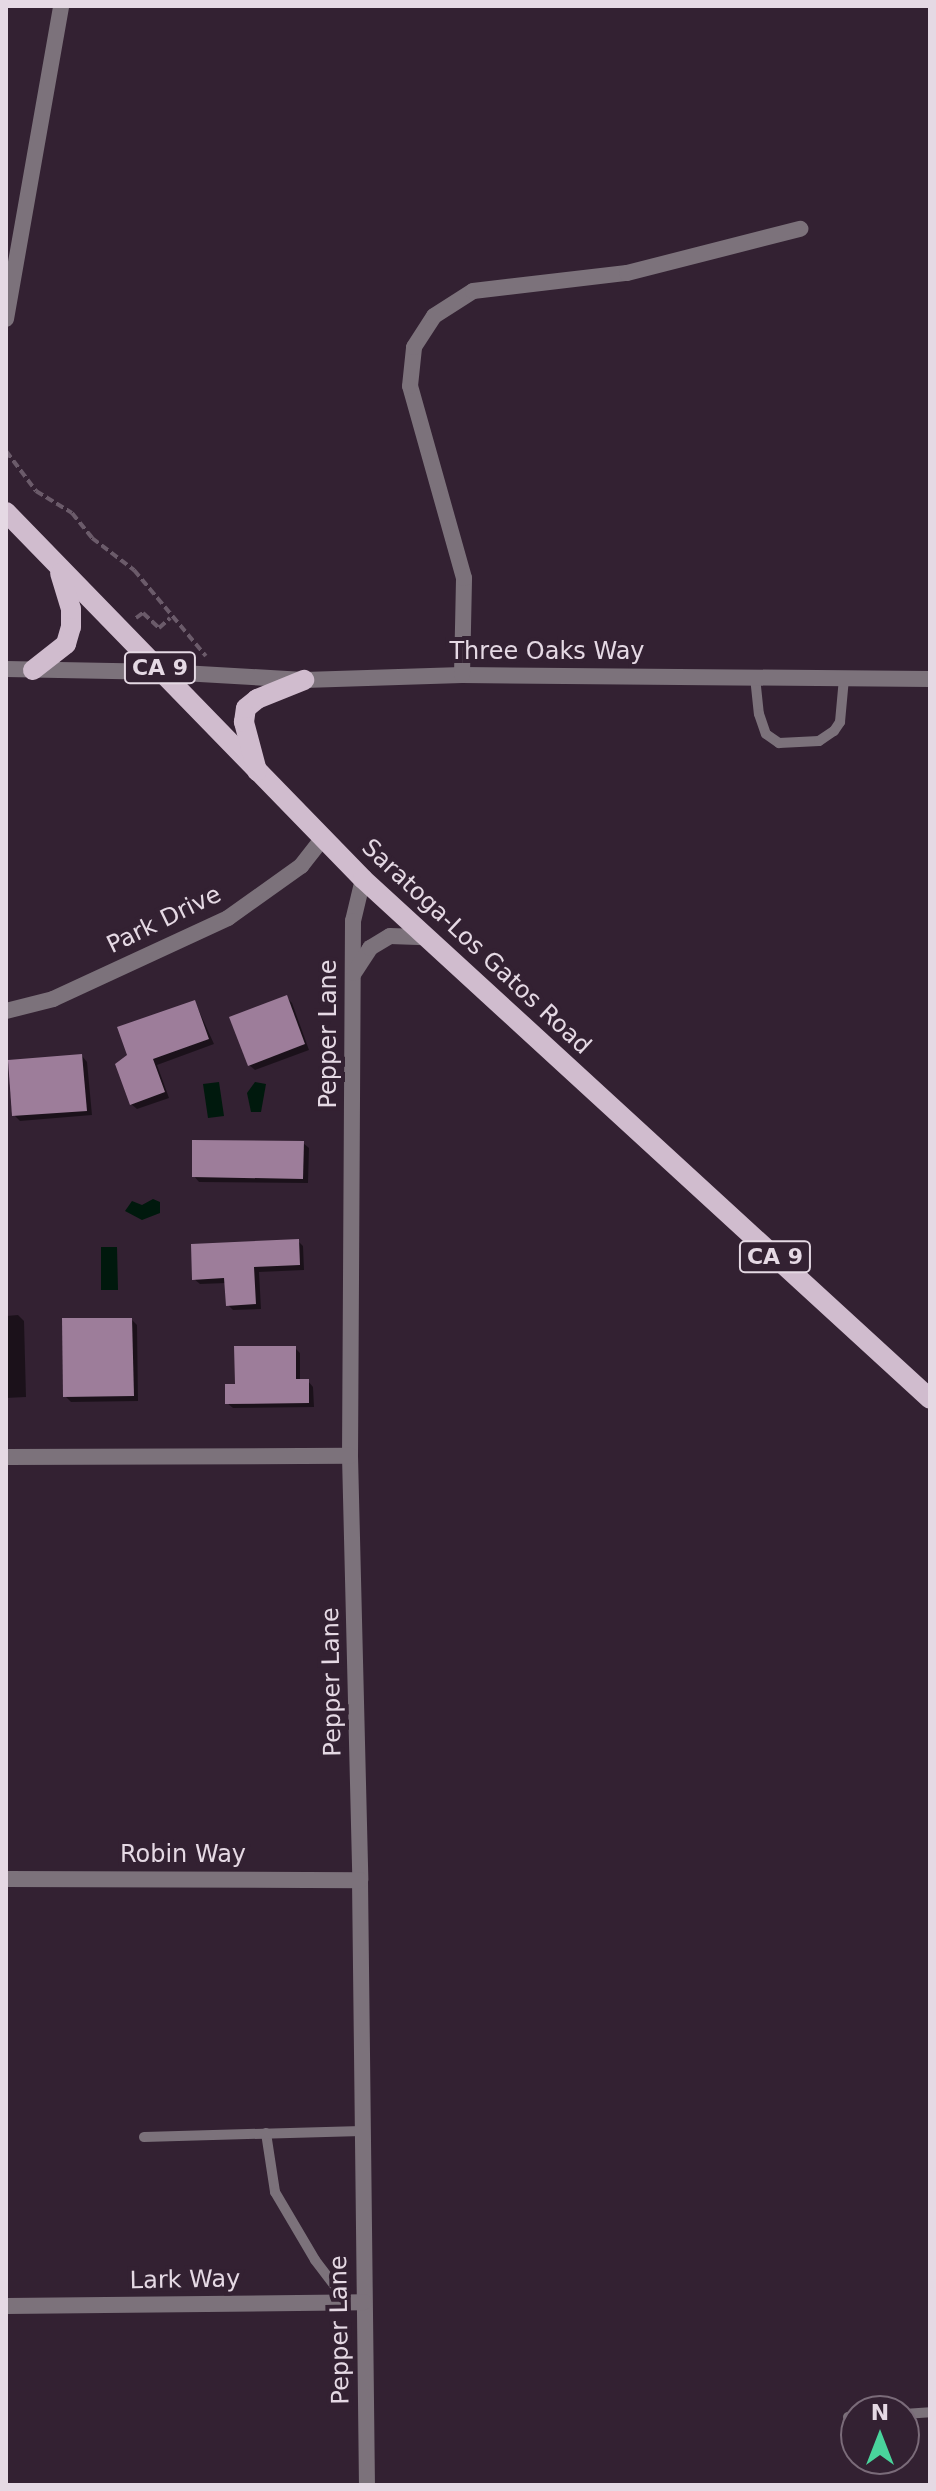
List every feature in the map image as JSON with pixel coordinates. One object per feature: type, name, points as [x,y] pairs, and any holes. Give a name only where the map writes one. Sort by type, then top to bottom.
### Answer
[{"type":"main road","name":"Saratoga-Los Gatos Road","points":[[6,512],[59,570],[165,672],[363,879],[930,1399]]},
{"type":"main road","points":[[33,670],[66,644],[71,627],[71,609],[59,570]]},
{"type":"main road","points":[[257,771],[244,722],[246,708],[257,699],[304,680]]},
{"type":"street","points":[[6,319],[61,6]]},
{"type":"street","points":[[462,675],[464,578],[410,386],[414,347],[434,316],[473,291],[627,273],[800,229]]},
{"type":"street","name":"Three Oaks Way","points":[[6,669],[165,672],[304,680],[462,675],[930,679]]},
{"type":"street","name":"Park Drive","points":[[6,1011],[53,999],[228,918],[301,866],[322,839]]},
{"type":"street","name":"Pepper Lane","points":[[363,879],[353,921],[350,1456],[360,1880],[362,2131],[355,2302],[367,2485]]},
{"type":"street","points":[[353,974],[370,948],[390,936],[425,937]]},
{"type":"street","points":[[6,1457],[350,1456]]},
{"type":"street","name":"Robin Way","points":[[6,1879],[360,1880]]},
{"type":"street","name":"Lark Way","points":[[6,2306],[355,2302]]},
{"type":"lane","points":[[755,677],[766,734],[779,743],[819,741],[834,731],[840,722],[844,678]]},
{"type":"lane","points":[[144,2137],[362,2131]]},
{"type":"lane","points":[[266,2133],[275,2192],[315,2260],[355,2302]]},
{"type":"path","points":[[6,451],[36,491],[72,513],[92,538],[134,570],[171,618],[224,675]]},
{"type":"path","points":[[136,618],[143,613],[159,628],[171,618]]},
{"type":"shaded area","points":[[219,1082],[224,1116],[208,1118],[203,1084]]},
{"type":"shaded area","points":[[255,1082],[266,1084],[261,1112],[251,1112],[247,1093]]},
{"type":"shaded area","points":[[153,1199],[160,1202],[160,1213],[142,1220],[125,1211],[132,1201],[142,1205]]},
{"type":"shaded area","points":[[101,1247],[117,1247],[118,1290],[101,1290]]},
{"type":"building","points":[[287,995],[305,1044],[248,1066],[229,1017]]},
{"type":"building","points":[[195,1000],[209,1039],[153,1059],[165,1092],[130,1105],[115,1064],[127,1055],[117,1027]]},
{"type":"building","points":[[82,1054],[87,1111],[12,1116],[8,1060]]},
{"type":"building","points":[[192,1140],[304,1141],[303,1179],[192,1177]]},
{"type":"building","points":[[299,1239],[300,1265],[254,1267],[256,1304],[226,1306],[224,1278],[192,1280],[191,1244]]},
{"type":"building","points":[[62,1318],[132,1318],[134,1396],[63,1397]]},
{"type":"building","points":[[234,1346],[296,1346],[296,1379],[309,1379],[309,1403],[225,1404],[225,1384],[235,1384]]}]
